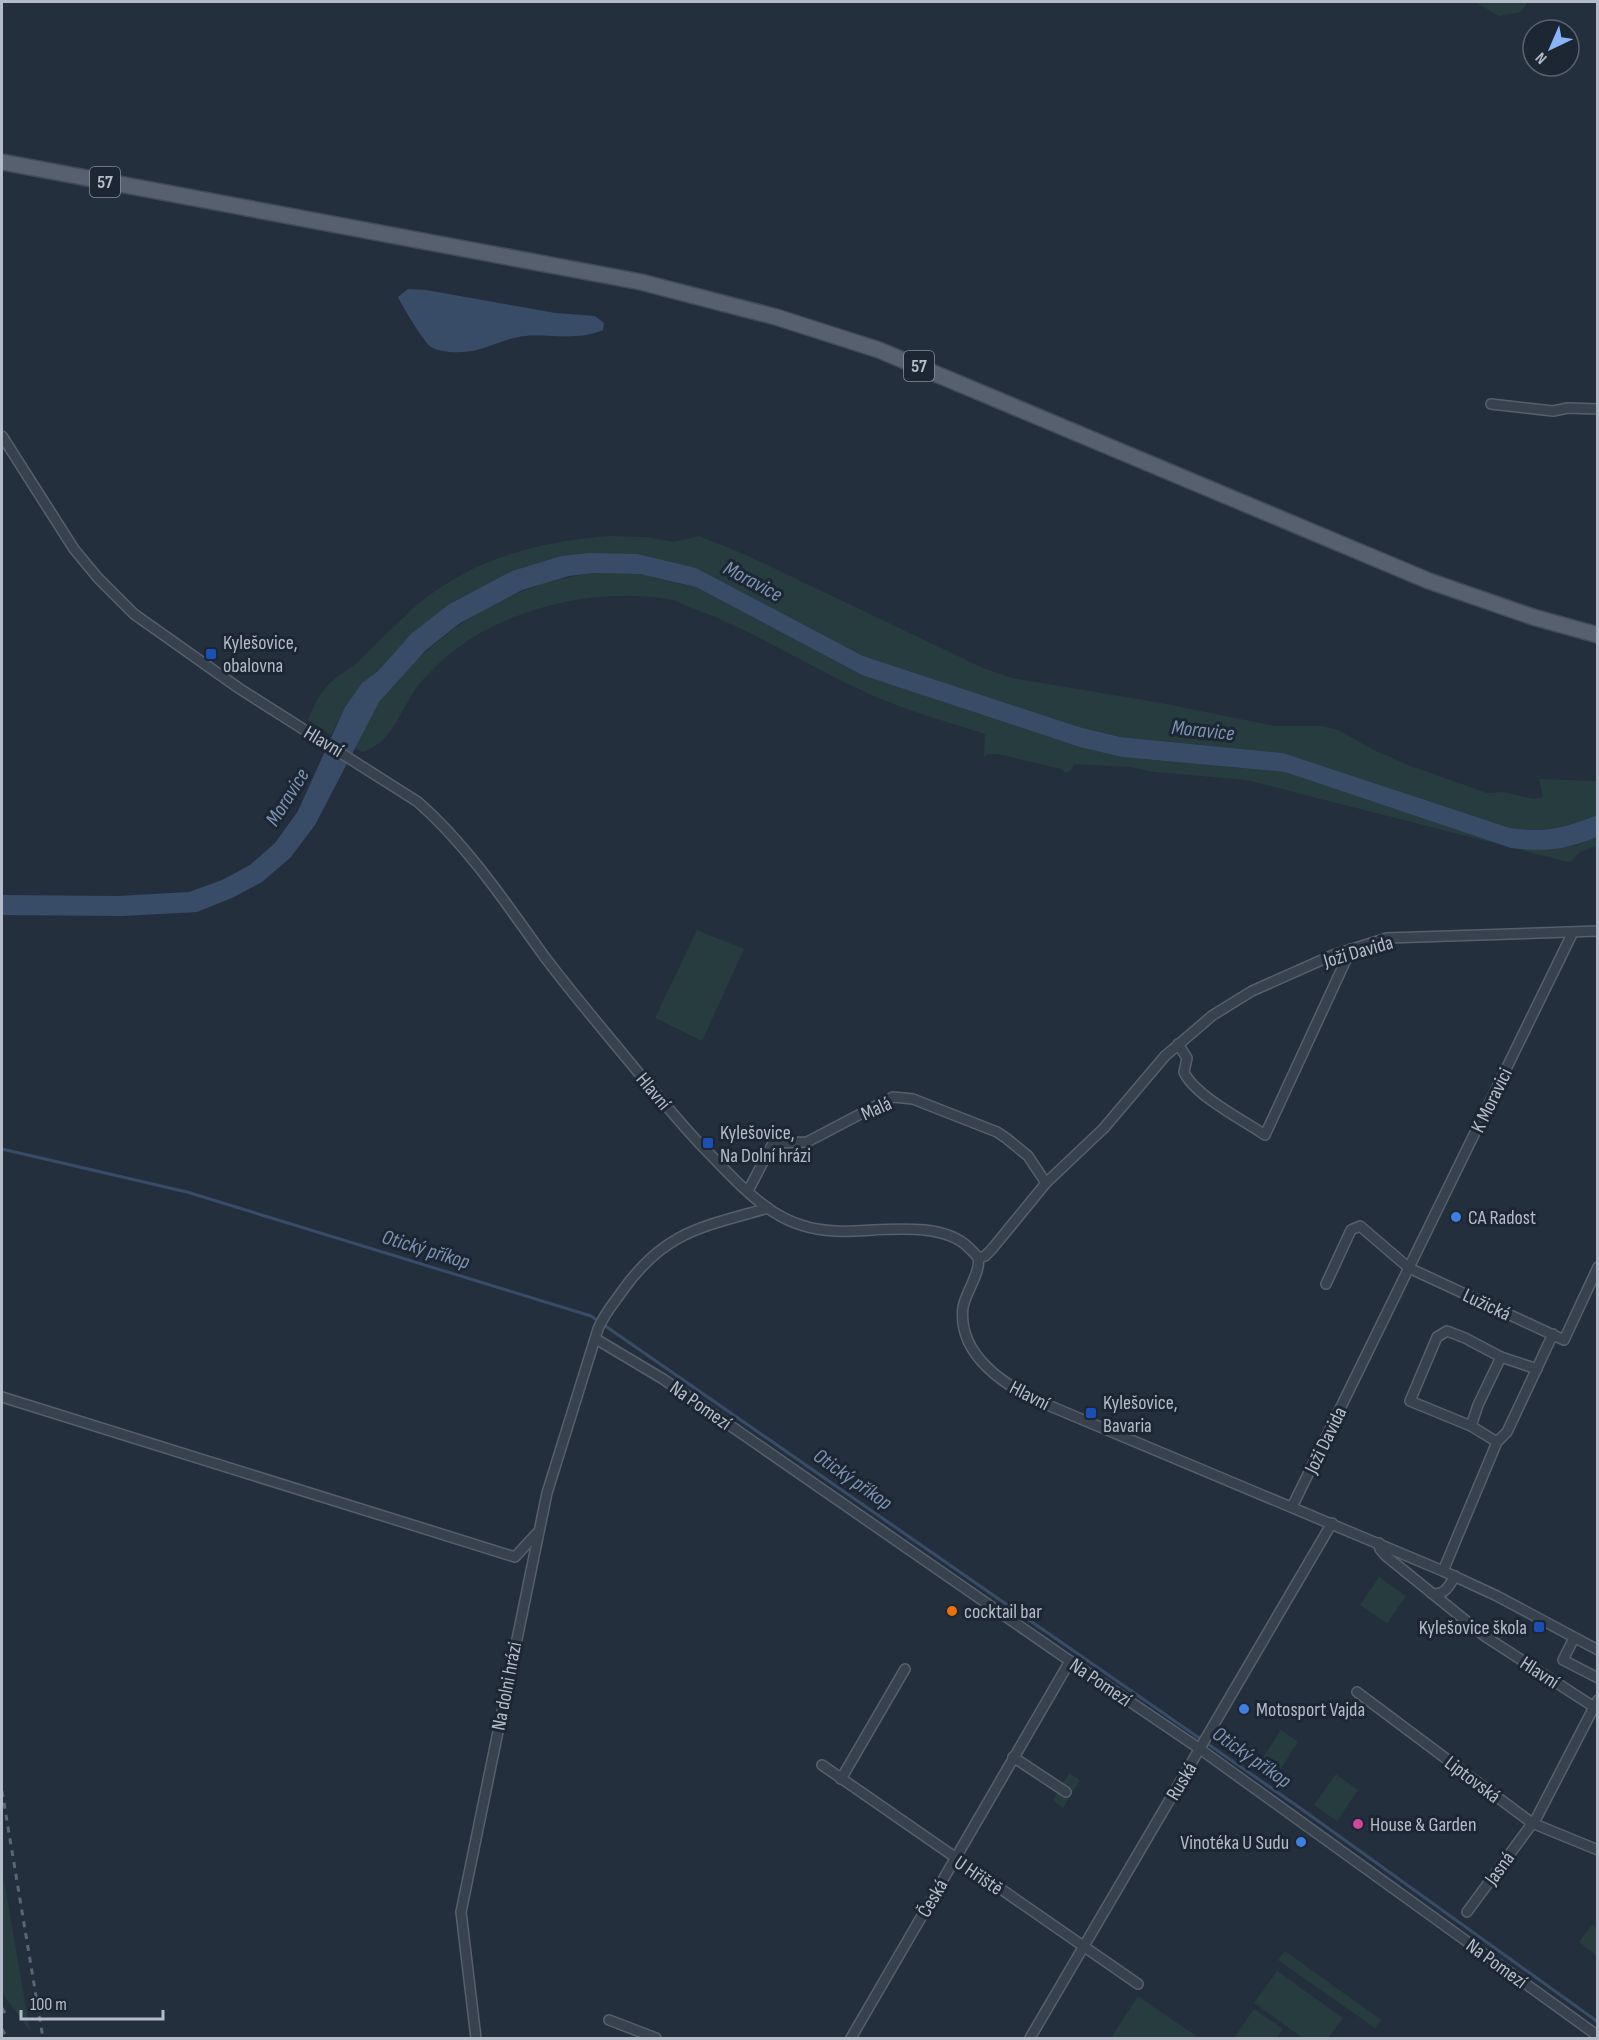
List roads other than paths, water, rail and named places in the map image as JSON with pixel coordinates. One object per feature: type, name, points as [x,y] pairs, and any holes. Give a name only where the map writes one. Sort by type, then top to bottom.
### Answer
[{"type":"main road","name":"57","points":[[2,162],[640,282],[776,316],[879,350],[1429,581],[1533,617],[1598,635]]},
{"type":"street","points":[[1491,404],[1553,411],[1568,408],[1598,409]]},
{"type":"street","name":"Hlavní","points":[[2,436],[74,549],[114,595],[134,614],[240,689],[418,802],[461,844],[560,977],[685,1128],[768,1208],[795,1223],[820,1230],[848,1232],[911,1230],[941,1233],[962,1242],[978,1258],[978,1267],[964,1301],[963,1324],[977,1356],[1002,1381],[1043,1403],[1443,1570],[1598,1650]]},
{"type":"street","name":"Joži Davida","points":[[978,1258],[985,1256],[992,1249],[1046,1183],[1104,1128],[1165,1056],[1213,1015],[1252,991],[1333,955],[1387,939],[1598,931]]},
{"type":"street","name":"K Moravici","points":[[1409,1268],[1573,932]]},
{"type":"street","points":[[1179,1044],[1187,1058],[1184,1072],[1190,1082],[1211,1100],[1265,1135],[1352,950]]},
{"type":"street","name":"Malá","points":[[748,1191],[773,1143],[807,1142],[893,1097],[913,1099],[998,1132],[1028,1156],[1046,1183]]},
{"type":"street","name":"Na dolni hrázi","points":[[476,2038],[461,1912],[547,1493],[598,1329],[603,1318],[640,1267],[672,1241],[691,1232],[768,1208]]},
{"type":"street","points":[[1326,1284],[1351,1230],[1358,1226],[1409,1268]]},
{"type":"street","name":"Lužická","points":[[1409,1268],[1564,1340],[1598,1267]]},
{"type":"street","name":"Joži Davida","points":[[1292,1507],[1409,1268]]},
{"type":"street","points":[[1497,1442],[1472,1426],[1410,1401],[1437,1338],[1447,1331],[1501,1357],[1537,1370]]},
{"type":"street","points":[[1443,1570],[1497,1442],[1507,1432],[1552,1334]]},
{"type":"street","name":"Na Pomezí","points":[[596,1339],[663,1379],[1070,1661],[1203,1744],[1598,2036]]},
{"type":"street","points":[[1472,1426],[1478,1405],[1501,1357]]},
{"type":"street","points":[[2,1397],[515,1557],[538,1532]]},
{"type":"street","name":"Ruská","points":[[1030,2038],[1332,1523]]},
{"type":"street","name":"Hlavní","points":[[1379,1543],[1386,1557],[1502,1648],[1596,1704],[1532,1823]]},
{"type":"street","points":[[1422,1586],[1419,1576],[1424,1562]]},
{"type":"street","points":[[1431,1593],[1437,1595],[1443,1593],[1455,1576]]},
{"type":"street","name":"Hlavní","points":[[1574,1638],[1563,1660],[1598,1678]]},
{"type":"street","name":"Česká","points":[[851,2038],[1070,1661]]},
{"type":"street","points":[[841,1779],[905,1669]]},
{"type":"street","name":"Liptovská","points":[[1357,1692],[1532,1823],[1598,1850]]},
{"type":"street","points":[[1013,1757],[1066,1792]]},
{"type":"street","name":"U Hřiště","points":[[822,1765],[1138,1984]]},
{"type":"street","name":"Jasná","points":[[1467,1912],[1532,1823]]},
{"type":"street","points":[[609,2020],[656,2038]]},
{"type":"water","points":[[408,289],[426,290],[555,313],[595,316],[604,323],[603,330],[574,336],[518,337],[467,352],[440,350],[431,347],[423,338],[398,297]]},
{"type":"water","points":[[589,553],[637,554],[696,568],[863,656],[1079,727],[1120,737],[1283,753],[1510,828],[1545,830],[1597,815],[1597,837],[1555,849],[1511,848],[1285,772],[1122,757],[1080,747],[862,675],[696,587],[640,574],[594,573],[569,576],[522,590],[460,623],[426,650],[379,702],[315,825],[290,858],[262,882],[232,898],[197,912],[123,916],[2,915],[2,895],[118,896],[189,892],[222,880],[250,865],[275,843],[298,811],[345,707],[362,683],[378,671],[411,634],[448,605],[512,571],[561,556]]},
{"type":"waterway","name":"Otický příkop","points":[[2,1149],[187,1192],[591,1316],[1300,1808],[1598,2022]]},
{"type":"railway","points":[[2,1791],[43,2038]]},
{"type":"railway","points":[[2,2008],[5,2013]]},
{"type":"railway","points":[[2,2029],[7,2038]]},
{"type":"place","name":"Kylešovice, obalovna","points":[[211,654]]},
{"type":"place","name":"Kylešovice, Na Dolní hrázi","points":[[708,1143]]},
{"type":"place","name":"CA Radost","points":[[1456,1217]]},
{"type":"place","name":"Kylešovice, Bavaria","points":[[1091,1413]]},
{"type":"place","name":"cocktail bar","points":[[952,1611]]},
{"type":"place","name":"Kylešovice škola","points":[[1539,1627]]},
{"type":"place","name":"Motosport Vajda","points":[[1244,1709]]},
{"type":"place","name":"House & Garden","points":[[1358,1824]]},
{"type":"place","name":"Vinotéka U Sudu","points":[[1301,1842]]},
{"type":"water label","name":"Moravice","points":[[753,581]]},
{"type":"water label","name":"Moravice","points":[[1203,730]]},
{"type":"water label","name":"Moravice","points":[[287,797]]}]
